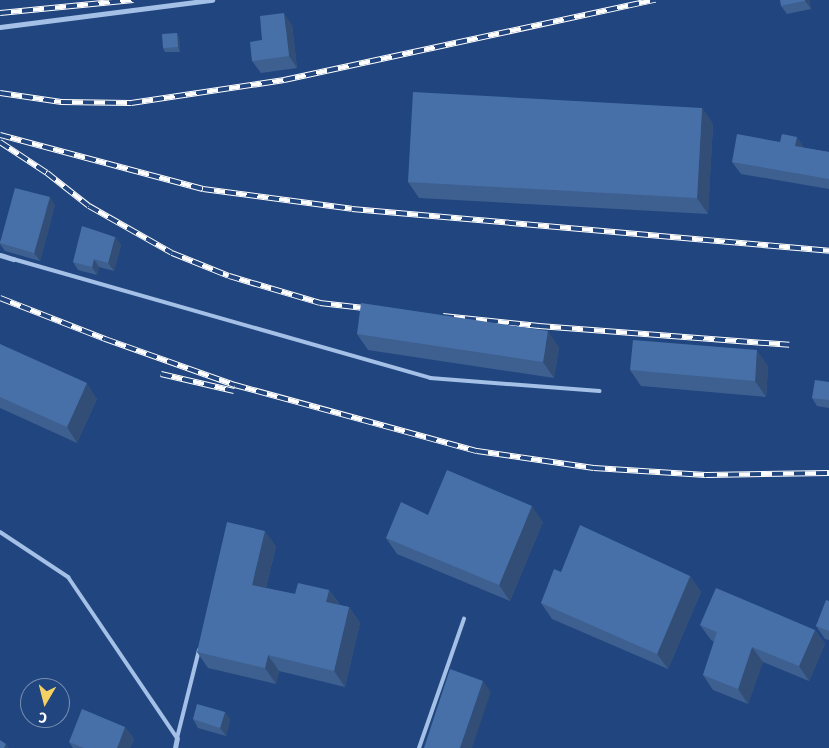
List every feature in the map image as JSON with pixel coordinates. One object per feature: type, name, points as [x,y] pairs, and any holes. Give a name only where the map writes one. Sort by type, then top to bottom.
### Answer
[{"type":"street","points":[[0,27],[212,0]]},
{"type":"street","points":[[0,255],[13,260]]},
{"type":"street","points":[[175,748],[178,738]]},
{"type":"lane","points":[[13,260],[430,378],[600,391]]},
{"type":"lane","points":[[0,532],[68,577],[178,738]]},
{"type":"lane","points":[[419,748],[464,619]]},
{"type":"lane","points":[[178,738],[200,643]]},
{"type":"building","points":[[780,0],[805,0],[805,1],[781,6]]},
{"type":"building","points":[[284,13],[289,56],[252,61],[250,42],[262,40],[260,16]]},
{"type":"building","points":[[177,33],[178,47],[163,48],[162,34]]},
{"type":"building","points":[[413,92],[702,108],[697,198],[408,182]]},
{"type":"building","points":[[737,134],[780,142],[782,134],[797,137],[795,146],[829,152],[829,179],[732,162]]},
{"type":"building","points":[[15,188],[50,197],[34,253],[0,243]]},
{"type":"building","points":[[82,226],[115,237],[108,263],[94,259],[92,267],[73,262]]},
{"type":"building","points":[[361,303],[548,331],[543,362],[357,334]]},
{"type":"building","points":[[633,340],[757,350],[755,381],[630,370]]},
{"type":"building","points":[[0,344],[87,383],[67,427],[0,397]]},
{"type":"building","points":[[815,380],[829,382],[829,400],[812,398]]},
{"type":"building","points":[[447,470],[532,506],[499,585],[386,538],[401,502],[428,515]]},
{"type":"building","points":[[227,522],[265,531],[252,585],[295,594],[298,583],[329,590],[326,602],[349,607],[334,671],[268,655],[265,668],[197,652]]},
{"type":"building","points":[[580,525],[690,576],[657,654],[541,603],[554,569],[561,572]]},
{"type":"building","points":[[716,588],[815,630],[799,666],[752,647],[738,689],[703,675],[717,632],[700,625]]},
{"type":"building","points":[[826,600],[829,601],[829,631],[816,626]]},
{"type":"building","points":[[450,669],[483,681],[460,748],[424,748]]},
{"type":"building","points":[[197,704],[225,712],[220,728],[193,719]]},
{"type":"building","points":[[82,709],[125,727],[117,748],[84,748],[69,742]]},
{"type":"building","points":[[0,740],[6,744],[4,748],[0,748]]},
{"type":"railway","points":[[0,13],[133,0]]},
{"type":"railway","points":[[0,93],[61,102],[131,103],[284,80],[655,0]]},
{"type":"railway","points":[[0,135],[203,189],[352,209],[829,251]]},
{"type":"railway","points":[[0,142],[47,173],[89,206],[172,253],[229,276],[320,303],[373,309]]},
{"type":"railway","points":[[0,298],[105,339],[235,385],[477,451],[594,468],[706,475],[829,473]]},
{"type":"railway","points":[[443,316],[539,326],[789,345]]},
{"type":"railway","points":[[161,374],[234,391]]}]
